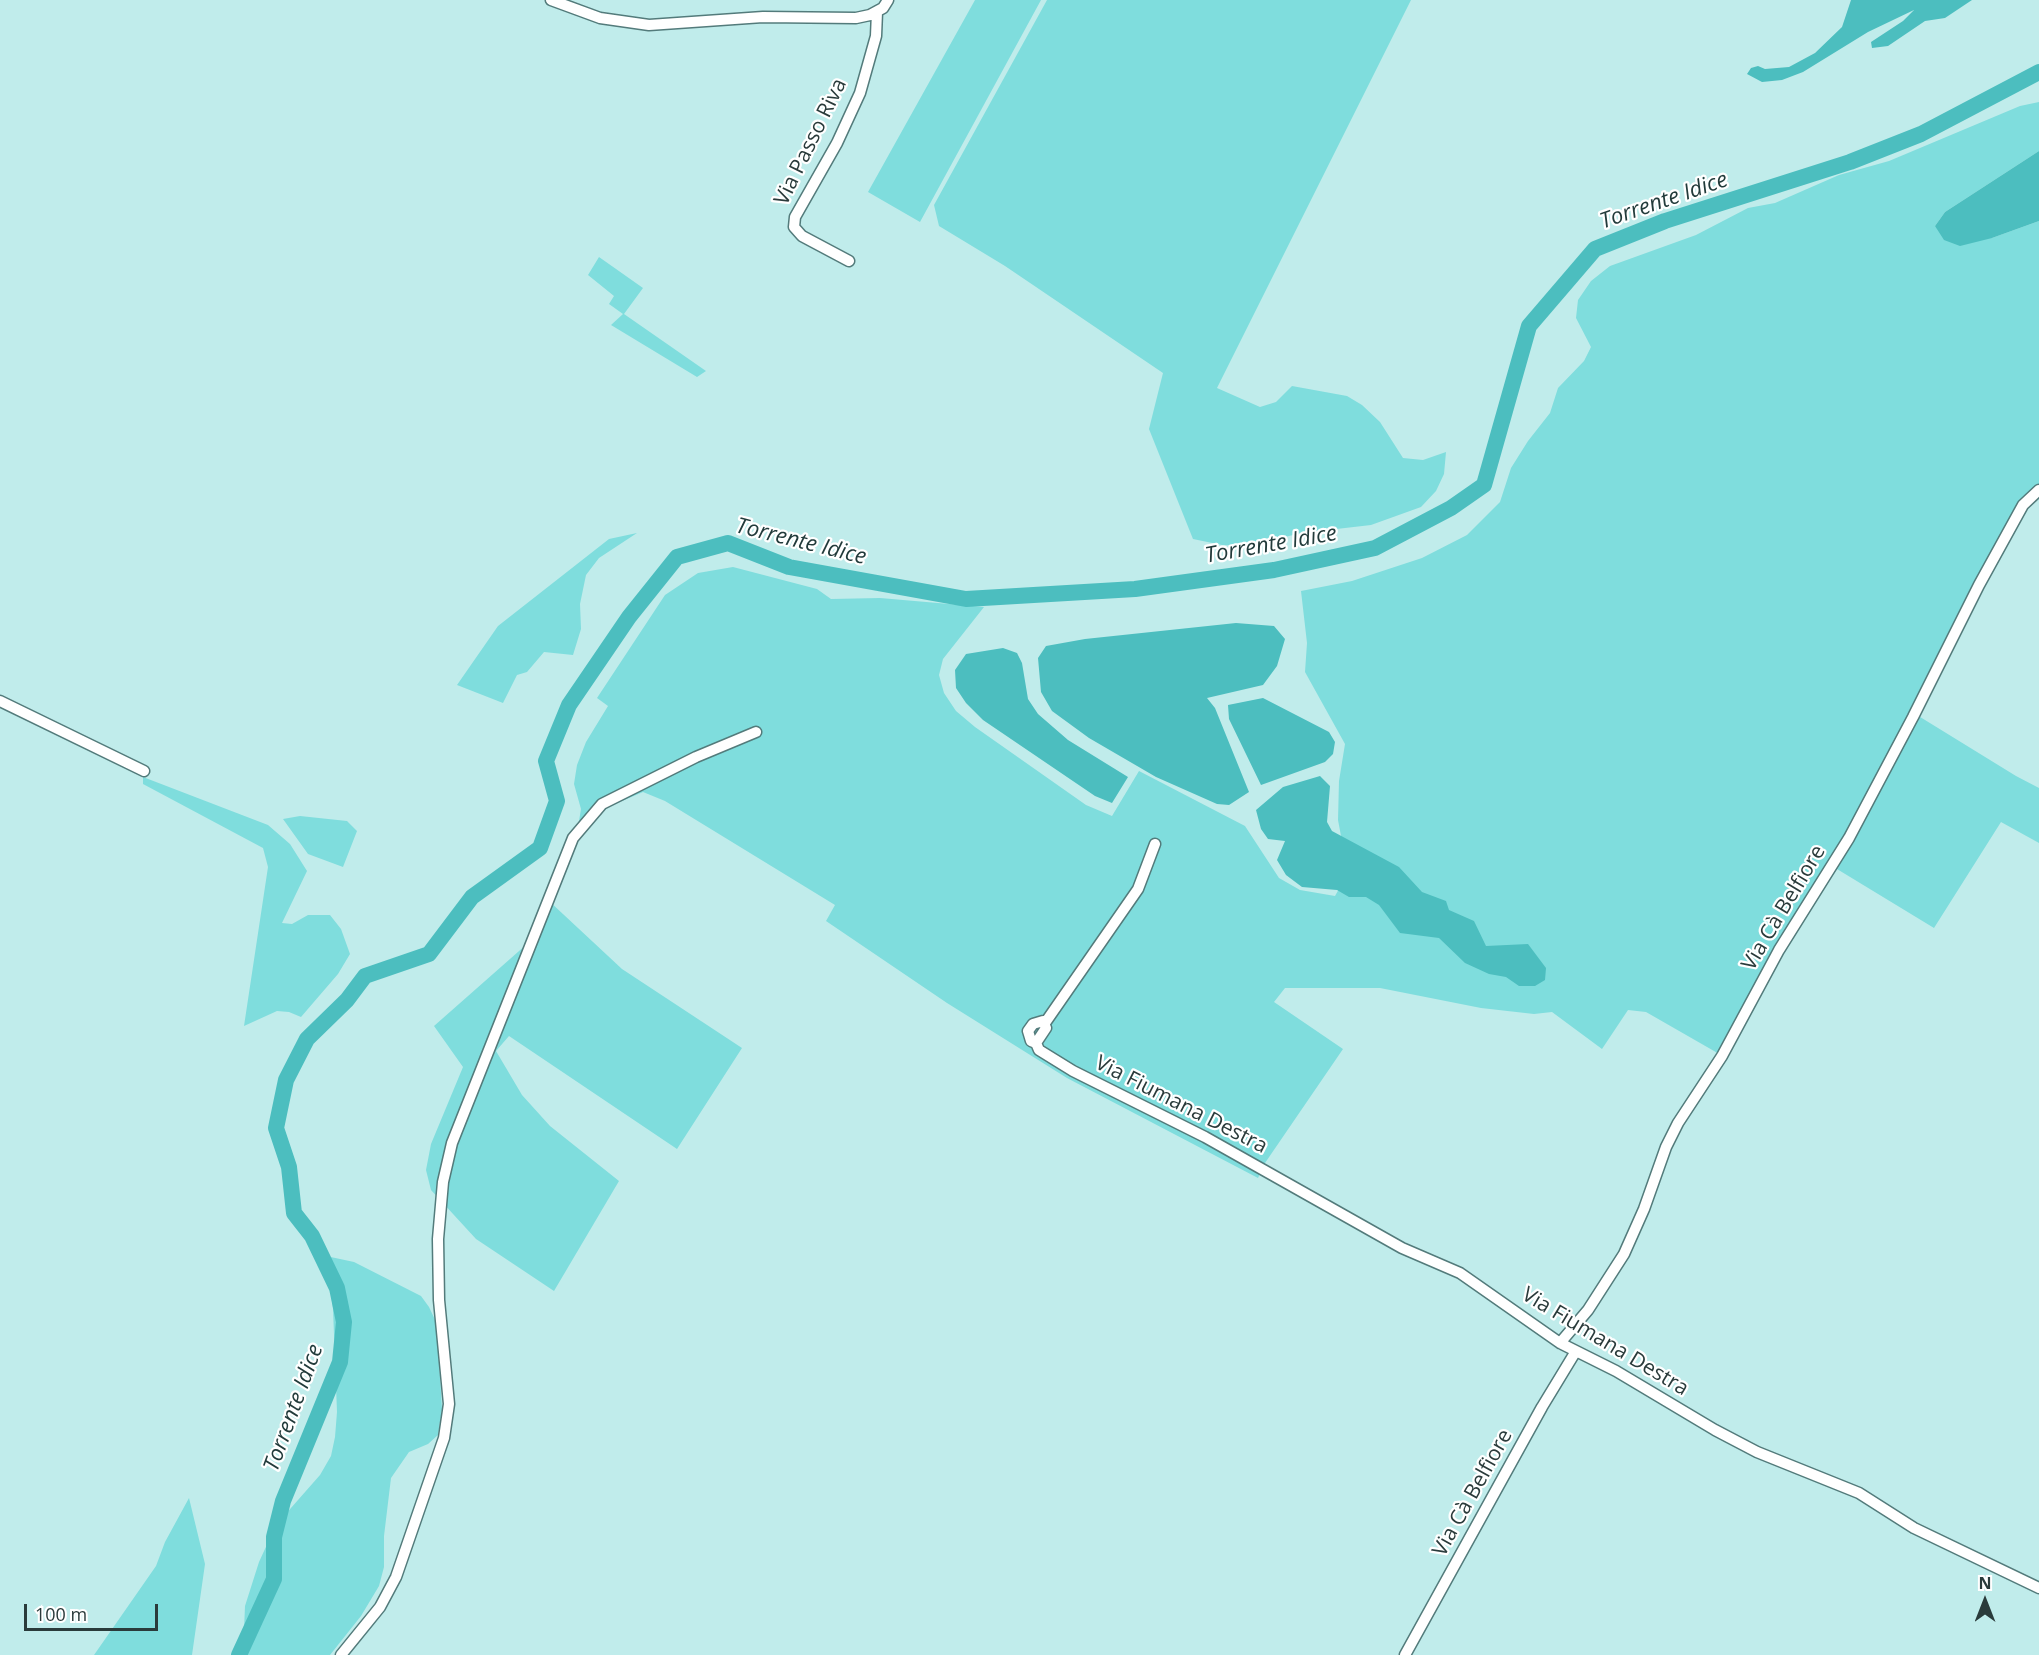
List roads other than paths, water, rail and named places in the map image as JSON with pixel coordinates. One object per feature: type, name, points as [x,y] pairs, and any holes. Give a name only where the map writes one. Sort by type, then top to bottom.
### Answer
[{"type":"street","points":[[551,0],[600,18],[649,25],[763,17],[838,20],[863,17],[877,12],[888,0]]},
{"type":"street","name":"Via Passo Riva","points":[[849,261],[802,236],[794,227],[795,218],[837,143],[860,93],[876,36],[877,12]]},
{"type":"street","name":"Via Cà Belfiore","points":[[1560,1343],[1593,1303],[1624,1254],[1644,1209],[1666,1147],[1678,1123],[1722,1056],[1779,950],[1849,838],[1913,717],[1978,585],[2023,505],[2039,490]]},
{"type":"street","points":[[0,701],[144,771]]},
{"type":"street","points":[[342,1655],[380,1607],[396,1577],[444,1438],[449,1404],[439,1300],[438,1239],[443,1182],[452,1143],[573,838],[602,804],[696,758],[756,732]]},
{"type":"street","name":"Via Fiumana Destra","points":[[1155,844],[1138,889],[1045,1023],[1044,1033],[1036,1043],[1039,1050],[1073,1071],[1205,1137],[1402,1248],[1468,1277],[1530,1324],[1560,1343],[1725,1436],[1757,1452],[1859,1493],[1914,1528],[2039,1588]]},
{"type":"street","name":"Via Cà Belfiore","points":[[1405,1655],[1547,1398],[1576,1351]]},
{"type":"waterway","name":"Torrente Idice","points":[[239,1655],[274,1579],[274,1537],[283,1501],[340,1362],[344,1322],[337,1288],[312,1236],[294,1213],[289,1167],[276,1128],[286,1080],[307,1039],[347,1000],[365,976],[429,954],[472,897],[540,848],[557,801],[546,761],[569,705],[629,617],[677,557],[728,543],[789,567],[966,599],[1135,589],[1274,570],[1375,548],[1451,508],[1484,485],[1529,326],[1595,249],[1665,221],[1850,162],[1921,134],[2039,72]]}]
